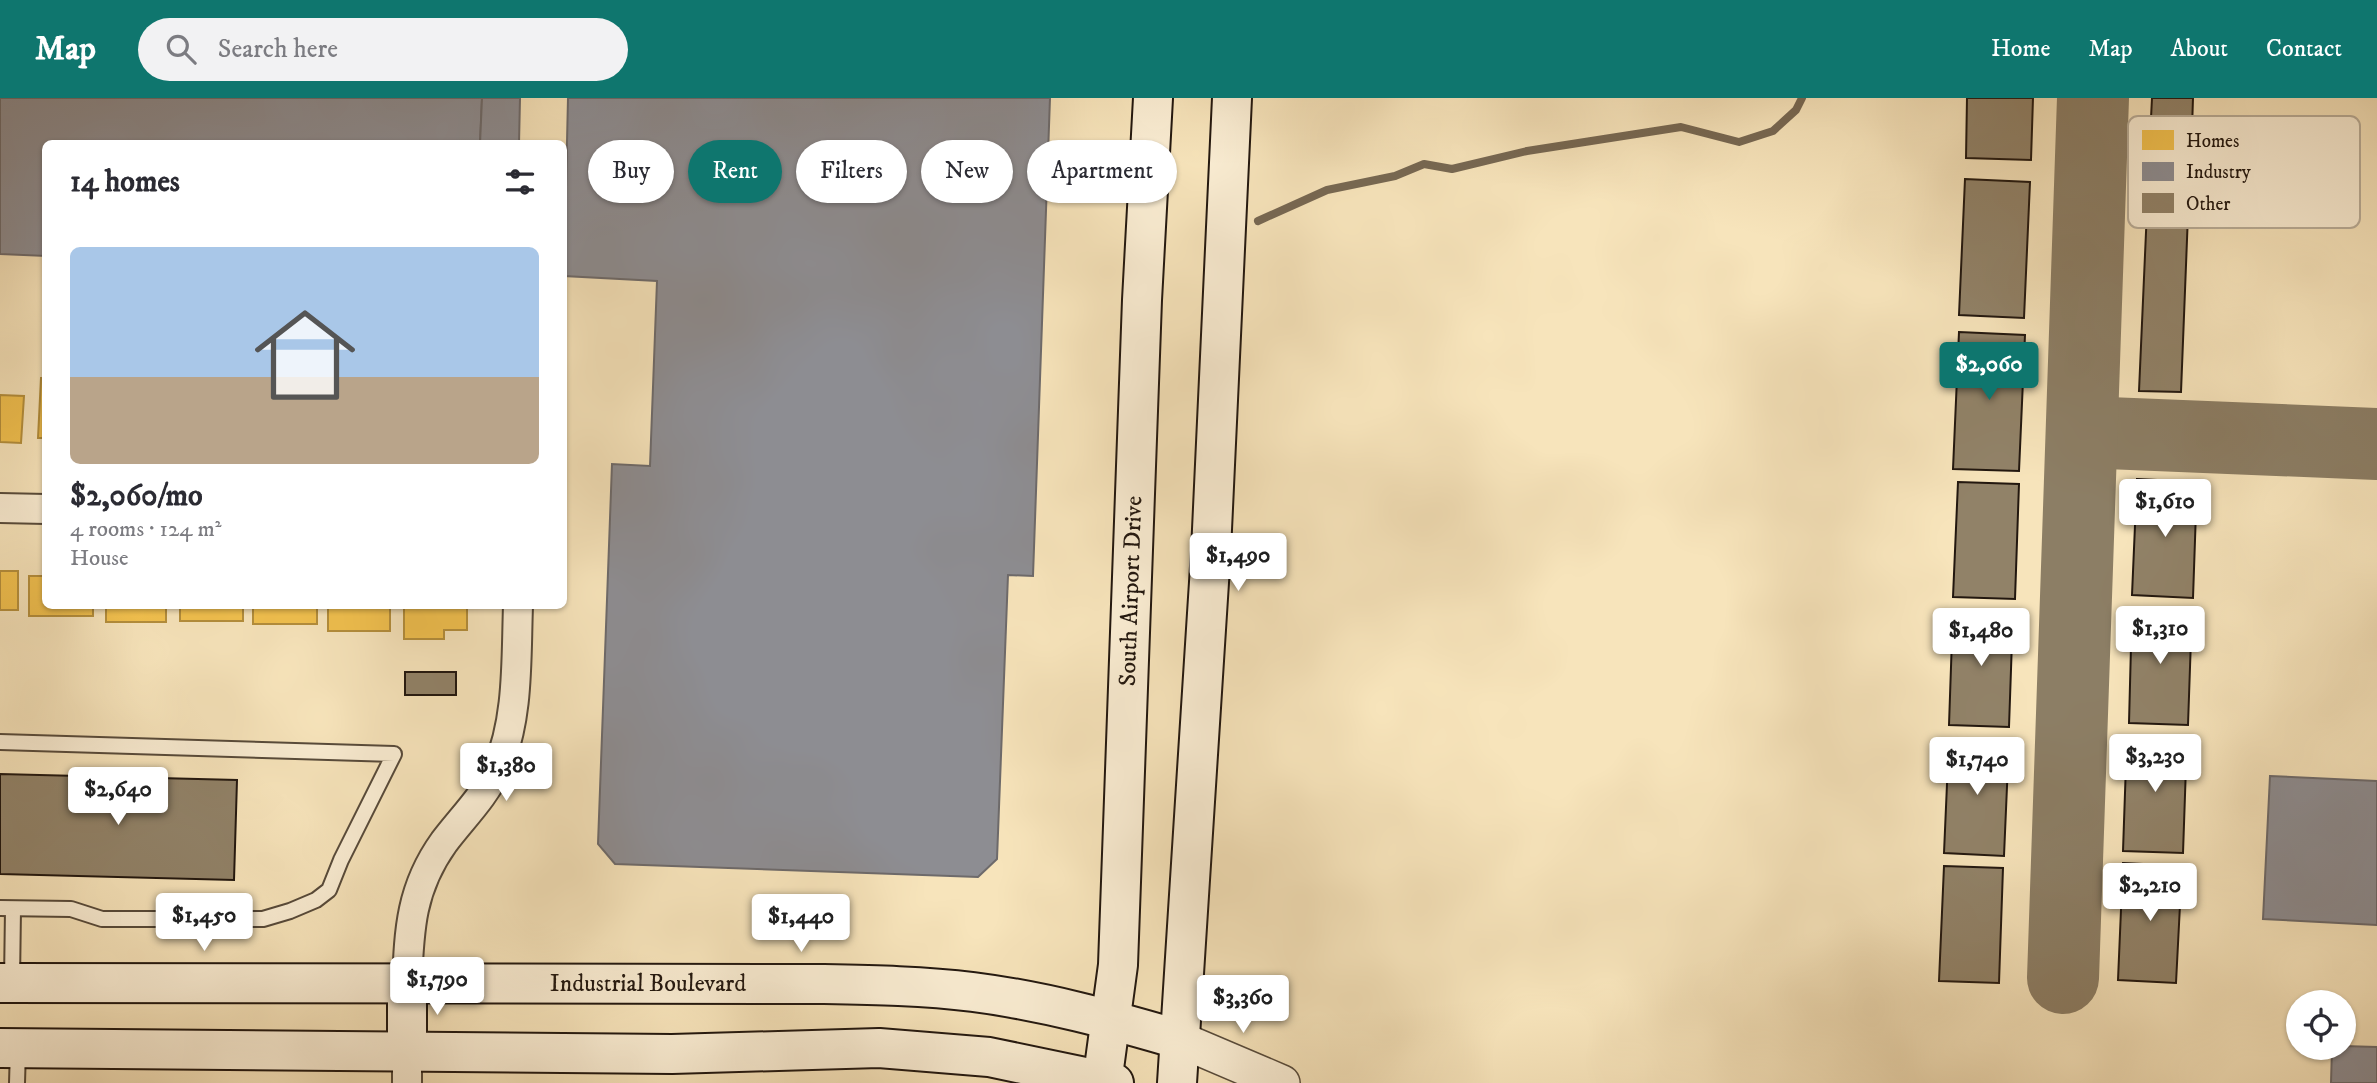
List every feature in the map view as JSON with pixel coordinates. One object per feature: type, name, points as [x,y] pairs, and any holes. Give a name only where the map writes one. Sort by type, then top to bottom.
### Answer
[{"type":"main road","name":"South Airport Drive","points":[[1106,1082],[1110,1020],[1118,965],[1142,300],[1153,98]]},
{"type":"main road","points":[[1177,1083],[1210,564],[1232,98]]},
{"type":"main road","name":"Industrial Boulevard","points":[[6,983],[893,986],[975,992],[1110,1020],[1181,1040]]},
{"type":"main road","points":[[407,984],[407,1067]]},
{"type":"main road","points":[[12,1060],[407,1067],[879,1048],[989,1057],[1106,1082]]},
{"type":"street","points":[[0,508],[42,509]]},
{"type":"street","points":[[407,984],[411,915],[416,895],[444,842],[486,789],[505,747],[513,702],[519,609]]},
{"type":"street","name":"Industrial Boulevard","points":[[1181,1040],[1282,1083]]},
{"type":"lane","points":[[0,742],[394,754],[341,860],[329,890],[316,900],[263,919],[102,919],[71,909],[6,908],[6,983]]},
{"type":"building: Homes","points":[[41,378],[42,378],[42,438],[38,438]]},
{"type":"building: Homes","points":[[0,395],[24,396],[21,443],[0,442]]},
{"type":"building: Homes","points":[[0,571],[18,571],[18,610],[0,610]]},
{"type":"building: Homes","points":[[29,576],[42,576],[42,609],[93,609],[93,616],[29,616]]},
{"type":"building: Homes","points":[[106,609],[166,609],[166,622],[106,622]]},
{"type":"building: Homes","points":[[180,609],[243,609],[243,621],[180,621]]},
{"type":"building: Homes","points":[[253,609],[317,609],[317,624],[253,624]]},
{"type":"building: Homes","points":[[328,609],[390,609],[390,631],[328,631]]},
{"type":"building: Homes","points":[[404,609],[467,609],[467,630],[444,630],[444,639],[404,639]]},
{"type":"building: Industry","points":[[0,98],[482,98],[480,140],[42,140],[42,256],[0,254]]},
{"type":"building: Industry","points":[[482,98],[520,98],[519,140],[480,140]]},
{"type":"building: Industry","points":[[568,98],[1050,98],[1049,140],[1027,140],[1027,203],[1046,203],[1033,576],[1008,575],[997,859],[978,877],[615,864],[598,844],[612,464],[650,466],[657,281],[567,276]]},
{"type":"building: Industry","points":[[2270,776],[2377,781],[2377,925],[2263,919]]},
{"type":"building: Industry","points":[[2356,1046],[2377,1047],[2377,1083],[2331,1083],[2332,1060],[2356,1060]]},
{"type":"building: Other","points":[[1967,98],[2033,98],[2031,160],[1966,158]]},
{"type":"building: Other","points":[[2152,98],[2193,98],[2192,116],[2151,116]]},
{"type":"building: Other","points":[[1965,179],[2030,182],[2024,318],[1959,315]]},
{"type":"building: Other","points":[[2146,228],[2187,228],[2181,392],[2139,391]]},
{"type":"building: Other","points":[[1959,332],[2025,335],[2019,471],[1953,469]]},
{"type":"building: Other","points":[[2137,479],[2197,482],[2193,598],[2132,595]]},
{"type":"building: Other","points":[[1958,482],[2019,484],[2015,599],[1953,597]]},
{"type":"building: Other","points":[[2132,608],[2192,610],[2188,725],[2129,723]]},
{"type":"building: Other","points":[[1953,609],[2013,612],[2009,727],[1949,725]]},
{"type":"building: Other","points":[[405,672],[456,672],[456,695],[405,695]]},
{"type":"building: Other","points":[[2127,735],[2187,737],[2183,853],[2123,851]]},
{"type":"building: Other","points":[[1949,738],[2009,740],[2004,856],[1944,853]]},
{"type":"building: Other","points":[[0,774],[237,780],[234,880],[0,874]]},
{"type":"building: Other","points":[[2123,863],[2182,866],[2176,983],[2118,980]]},
{"type":"building: Other","points":[[1944,866],[2003,868],[1999,983],[1939,981]]},
{"type":"waterway","points":[[1258,221],[1327,190],[1395,176],[1424,164],[1452,169],[1527,151],[1681,127],[1739,142],[1773,131],[1796,110],[1802,98]]},
{"type":"taxiway","points":[[2063,978],[2093,98]]},
{"type":"taxiway","points":[[2083,432],[2377,444]]}]
